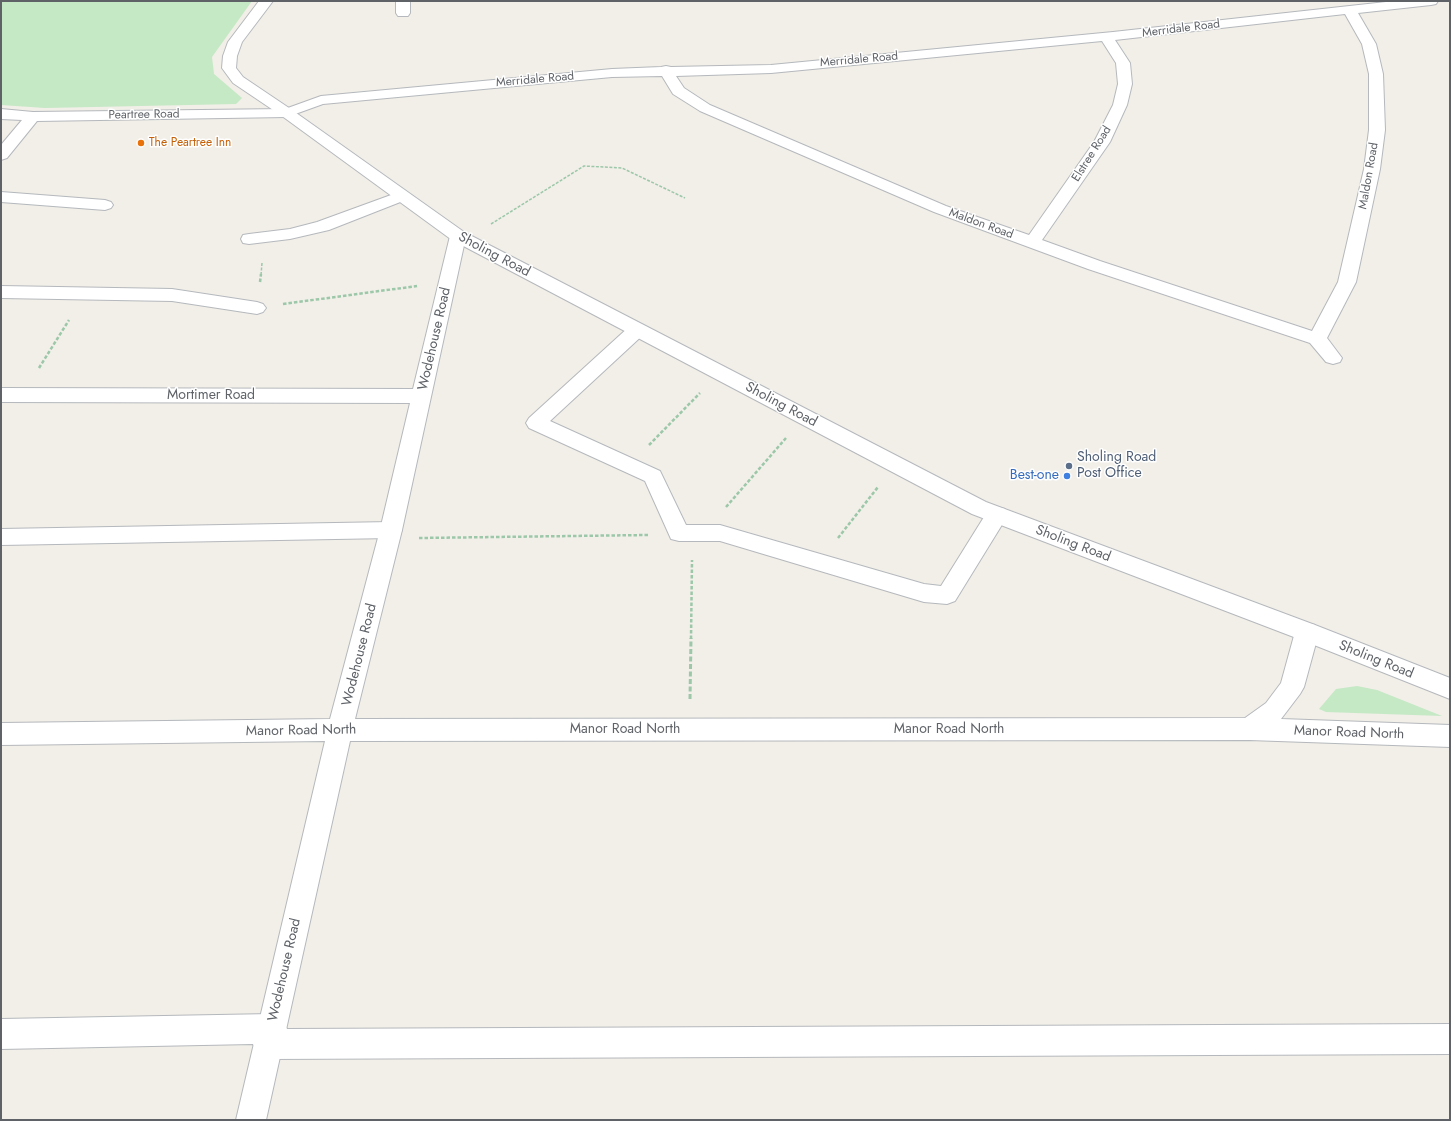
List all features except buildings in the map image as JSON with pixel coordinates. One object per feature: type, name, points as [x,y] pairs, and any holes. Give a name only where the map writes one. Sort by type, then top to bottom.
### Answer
[{"type":"street","name":"Sholing Road","points":[[266,1],[235,42],[230,56],[229,68],[238,80],[287,113],[461,238],[979,508],[1307,632],[1450,689]]},
{"type":"street","name":"Merridale Road","points":[[287,113],[321,100],[612,73],[666,70],[771,69],[1106,37],[1431,1]]},
{"type":"street","name":"Maldon Road","points":[[666,70],[678,91],[705,108],[940,209],[1032,243],[1317,339],[1347,282],[1372,169],[1377,130],[1376,74],[1369,44],[1349,10]]},
{"type":"street","name":"Elstree Road","points":[[1032,243],[1102,142],[1120,104],[1126,84],[1123,63],[1106,37]]},
{"type":"street","name":"Peartree Road","points":[[1,114],[33,117],[287,113]]},
{"type":"street","points":[[1,155],[33,117]]},
{"type":"street","points":[[249,238],[290,234],[323,226],[402,196]]},
{"type":"street","points":[[1,197],[105,205]]},
{"type":"street","name":"Wodehouse Road","points":[[251,1120],[340,730],[390,534],[447,282],[461,238]]},
{"type":"street","points":[[1,292],[172,295],[257,308]]},
{"type":"street","points":[[637,330],[536,423],[653,476],[691,534],[720,533],[924,593],[947,595],[997,515]]},
{"type":"street","points":[[1317,339],[1333,358]]},
{"type":"street","name":"Mortimer Road","points":[[1,395],[422,396]]},
{"type":"street","points":[[1,537],[390,534]]},
{"type":"street","points":[[1249,729],[1275,710],[1292,687],[1307,632]]},
{"type":"street","name":"Manor Road North","points":[[1,734],[340,730],[1249,729],[1450,736]]},
{"type":"street","points":[[1,1034],[1450,1039]]},
{"type":"path","points":[[461,238],[584,166],[622,168],[685,198]]},
{"type":"path","points":[[257,308],[447,282]]},
{"type":"path","points":[[23,395],[85,294]]},
{"type":"path","points":[[629,465],[720,373]]},
{"type":"path","points":[[689,730],[691,534],[804,417]]},
{"type":"path","points":[[820,563],[895,465]]},
{"type":"path","points":[[390,534],[644,536],[691,534]]},
{"type":"green space","points":[[1,1],[252,1],[212,57],[214,74],[242,98],[236,104],[45,108],[1,105]]},
{"type":"green space","points":[[1357,686],[1377,690],[1442,716],[1326,712],[1319,709],[1336,689]]},
{"type":"place","name":"The Peartree Inn","points":[[141,143]]},
{"type":"place","name":"Sholing Road Post Office","points":[[1069,466]]},
{"type":"place","name":"Best-one","points":[[1067,476]]}]
